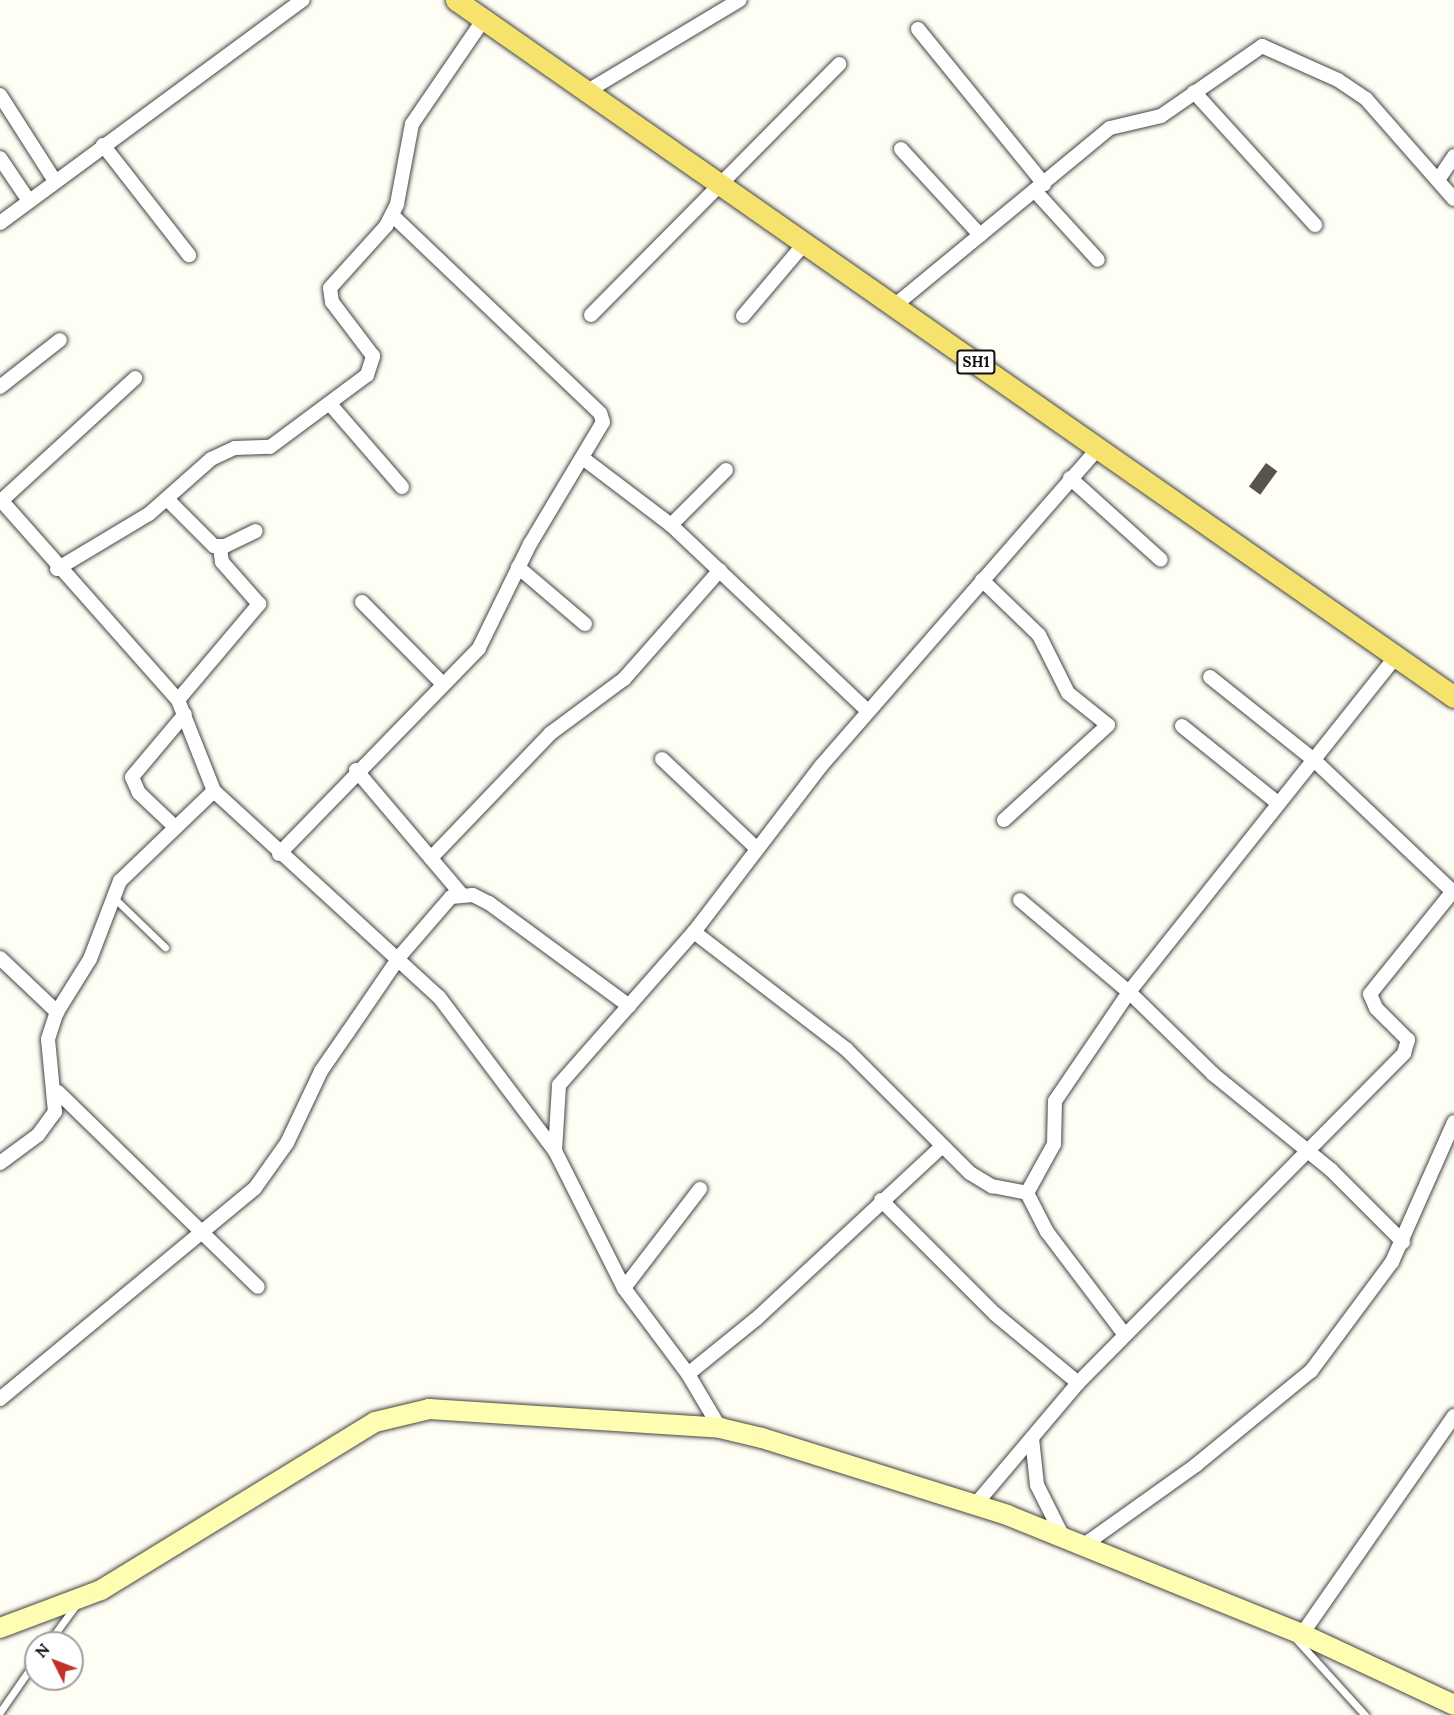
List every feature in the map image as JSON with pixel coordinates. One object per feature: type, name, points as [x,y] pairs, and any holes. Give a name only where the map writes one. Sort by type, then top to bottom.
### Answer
[{"type":"main road","name":"SH1","points":[[456,0],[1454,697]]},
{"type":"street","points":[[0,223],[303,0]]},
{"type":"street","points":[[586,92],[740,0]]},
{"type":"street","points":[[57,569],[168,500],[223,452],[270,447],[367,375],[374,361],[332,302],[330,288],[392,214],[412,124],[484,19]]},
{"type":"street","points":[[918,30],[1098,260]]},
{"type":"street","points":[[894,306],[1110,128],[1161,116],[1249,51],[1271,48],[1366,99],[1454,199]]},
{"type":"street","points":[[591,315],[718,183],[839,64]]},
{"type":"street","points":[[1194,92],[1315,225]]},
{"type":"street","points":[[0,95],[55,181]]},
{"type":"street","points":[[103,145],[189,255]]},
{"type":"street","points":[[902,149],[980,235]]},
{"type":"street","points":[[1438,180],[1454,156]]},
{"type":"street","points":[[0,158],[29,201]]},
{"type":"street","points":[[279,854],[356,770],[483,642],[518,567],[601,433],[600,413],[392,214]]},
{"type":"street","points":[[743,316],[805,243]]},
{"type":"street","points":[[0,387],[60,340]]},
{"type":"street","points":[[135,378],[3,507],[178,700],[214,791],[279,854],[400,956],[458,1020],[555,1151],[624,1288],[688,1374],[720,1428]]},
{"type":"street","points":[[330,404],[402,487]]},
{"type":"street","points":[[555,1151],[559,1085],[694,932],[755,847],[868,711],[1099,447]]},
{"type":"street","points":[[584,459],[671,525],[868,711]]},
{"type":"street","points":[[671,525],[726,470]]},
{"type":"street","points":[[1070,478],[1161,560]]},
{"type":"street","points":[[168,500],[219,547],[222,562],[259,604],[178,700]]},
{"type":"street","points":[[219,547],[256,531]]},
{"type":"street","points":[[518,567],[585,624]]},
{"type":"street","points":[[431,858],[551,733],[624,679],[720,570]]},
{"type":"street","points":[[982,580],[1038,635],[1068,693],[1108,725],[1004,820]]},
{"type":"street","points":[[362,602],[443,684]]},
{"type":"street","points":[[1027,1193],[1054,1144],[1055,1101],[1129,992],[1395,657]]},
{"type":"street","points":[[975,1505],[1078,1383],[1310,1152],[1408,1047],[1408,1040],[1376,1008],[1370,994],[1454,892],[1314,760],[1210,676]]},
{"type":"street","points":[[175,827],[139,793],[132,777],[185,714]]},
{"type":"street","points":[[1182,726],[1279,804]]},
{"type":"street","points":[[662,759],[755,847]]},
{"type":"street","points":[[356,770],[461,894],[489,903],[628,1006]]},
{"type":"street","points":[[214,791],[134,865],[112,897],[90,959],[57,1012],[46,1053],[58,1092],[258,1287]]},
{"type":"street","points":[[0,1399],[204,1235],[272,1167],[321,1071],[400,956],[438,907],[461,894]]},
{"type":"street","points":[[1020,900],[1129,992],[1213,1074],[1310,1152],[1403,1242]]},
{"type":"street","points":[[694,932],[846,1049],[941,1147],[983,1181],[1027,1193],[1047,1232],[1125,1335]]},
{"type":"street","points":[[0,958],[57,1012]]},
{"type":"street","points":[[0,1163],[49,1123],[58,1092]]},
{"type":"street","points":[[1084,1545],[1196,1465],[1311,1371],[1372,1295],[1403,1242],[1454,1122]]},
{"type":"street","points":[[688,1374],[756,1319],[881,1200],[941,1147]]},
{"type":"street","points":[[624,1288],[699,1189]]},
{"type":"street","points":[[881,1200],[987,1306],[1078,1383]]},
{"type":"street","points":[[0,1629],[81,1598],[375,1422],[429,1409],[720,1428],[975,1505],[1063,1537],[1294,1631],[1454,1705]]},
{"type":"street","points":[[1294,1631],[1454,1416]]},
{"type":"street","points":[[1032,1438],[1037,1485],[1063,1537]]},
{"type":"lane","points":[[112,897],[165,947]]},
{"type":"lane","points":[[57,1631],[81,1598]]},
{"type":"lane","points":[[1294,1631],[1365,1715]]},
{"type":"lane","points":[[0,1712],[24,1677]]},
{"type":"building","points":[[1266,463],[1277,471],[1260,495],[1249,486]]}]
